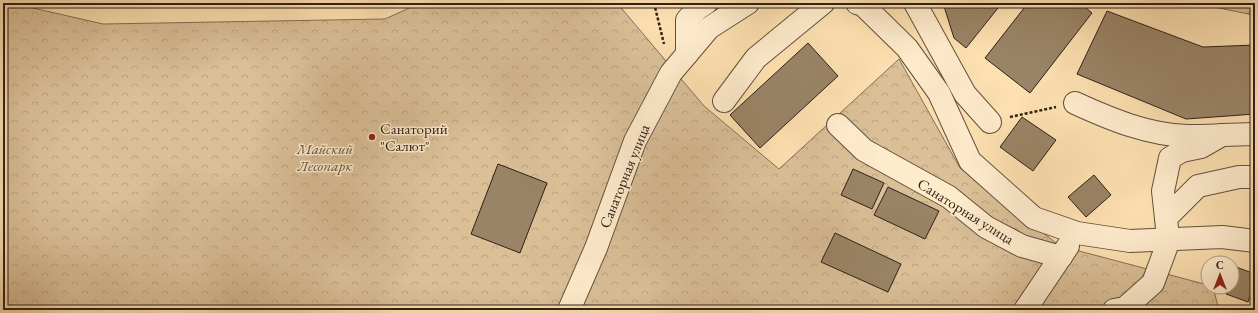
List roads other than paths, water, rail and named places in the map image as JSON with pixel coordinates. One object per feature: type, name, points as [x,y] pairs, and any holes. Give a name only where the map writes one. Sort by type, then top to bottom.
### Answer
[{"type":"street","points":[[687,54],[687,20],[697,9],[706,3]]},
{"type":"street","name":"Санаторная улица","points":[[569,310],[596,248],[635,141],[671,73],[709,28],[748,3]]},
{"type":"street","points":[[724,101],[756,58],[823,3]]},
{"type":"street","name":"Санаторная улица","points":[[857,3],[863,5],[907,48],[939,93],[970,161],[1034,218],[1077,233],[1130,241],[1167,228],[1255,241]]},
{"type":"street","points":[[915,3],[965,94],[990,122]]},
{"type":"street","points":[[1075,103],[1125,124],[1156,132],[1187,136],[1255,134]]},
{"type":"street","name":"Санаторная улица","points":[[838,125],[864,150],[949,197],[986,227],[1022,246],[1061,257]]},
{"type":"street","points":[[1114,310],[1125,308],[1153,283],[1166,248],[1167,228],[1162,191],[1170,158],[1182,151],[1201,147],[1222,135]]},
{"type":"street","points":[[1167,228],[1198,186],[1239,177],[1255,177]]},
{"type":"street","points":[[1025,310],[1077,233]]},
{"type":"place","name":"Санаторий \"Салют\"","points":[[372,137]]},
{"type":"park label","name":"Майский Лесопарк","points":[[325,156]]}]
